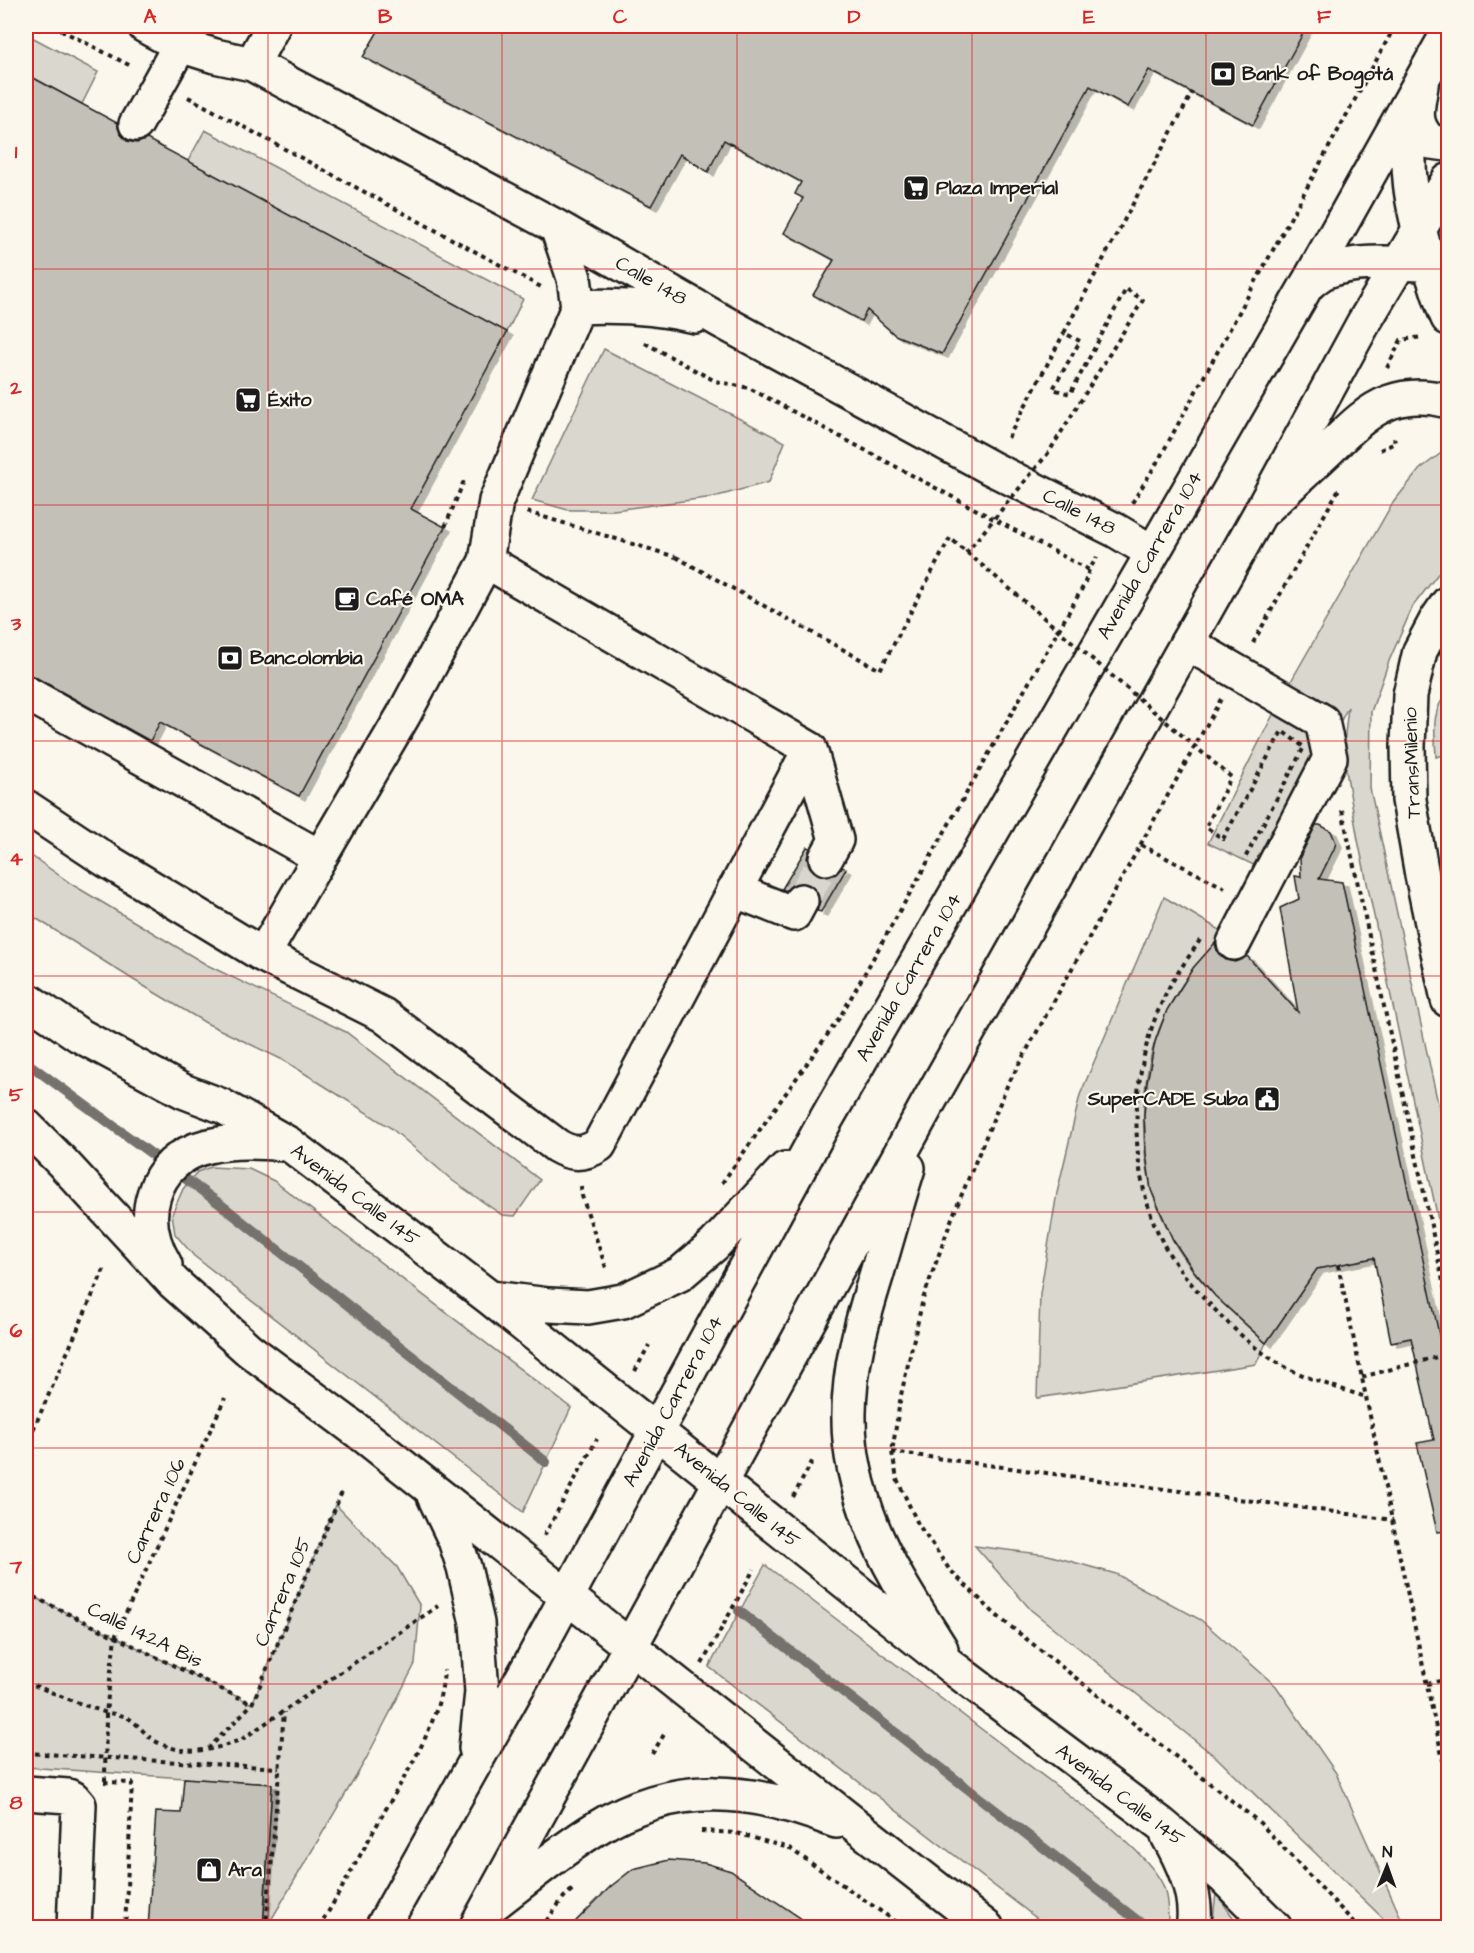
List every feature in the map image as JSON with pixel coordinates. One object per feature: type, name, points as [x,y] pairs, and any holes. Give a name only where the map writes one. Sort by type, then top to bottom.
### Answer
[{"type":"main road","name":"Calle 148","points":[[145,26],[180,45],[252,64],[557,228],[721,321],[991,468],[1115,530],[1152,552]]},
{"type":"main road","points":[[252,64],[273,26]]},
{"type":"main road","name":"Avenida Carrera 104","points":[[382,1928],[567,1597],[820,1130],[1307,285],[1449,33]]},
{"type":"main road","points":[[136,124],[180,45]]},
{"type":"main road","points":[[1421,84],[1417,119],[1420,129],[1431,142],[1449,144]]},
{"type":"main road","points":[[1421,84],[1411,127],[1409,168],[1411,196],[1426,266],[1449,318]]},
{"type":"main road","points":[[1419,231],[1449,181]]},
{"type":"main road","points":[[263,954],[403,716],[486,561],[496,501],[578,307],[573,278],[557,228]]},
{"type":"main road","points":[[1307,285],[1320,274],[1337,268],[1357,265],[1426,266]]},
{"type":"main road","points":[[482,1918],[927,1105],[1259,515],[1363,324],[1426,266]]},
{"type":"main road","points":[[578,307],[614,305],[661,308],[721,321]]},
{"type":"main road","points":[[1259,515],[1357,422],[1378,408],[1407,398],[1432,397],[1449,401]]},
{"type":"main road","points":[[486,561],[810,749],[836,840],[826,858]]},
{"type":"main road","name":"TransMilenio","points":[[1449,603],[1437,619],[1420,651],[1410,695],[1408,746],[1409,800],[1422,875],[1449,1000]]},
{"type":"main road","points":[[1187,643],[1322,721],[1330,758],[1234,943]]},
{"type":"main road","points":[[26,693],[320,857]]},
{"type":"main road","points":[[26,807],[137,879],[263,954],[383,1015],[557,1146],[567,1152],[579,1154],[599,1145],[810,749]]},
{"type":"main road","points":[[734,890],[794,914],[801,901]]},
{"type":"main road","name":"Avenida Calle 145","points":[[26,999],[79,1035],[183,1091],[222,1106],[289,1144],[490,1298],[952,1668],[1161,1824],[1224,1877],[1275,1928]]},
{"type":"main road","points":[[927,1105],[858,1332],[850,1387],[849,1421],[852,1455],[862,1498],[872,1526],[917,1610],[952,1668]]},
{"type":"main road","points":[[26,1126],[174,1283],[249,1350],[367,1438],[987,1928]]},
{"type":"main road","points":[[490,1298],[549,1305],[588,1306],[623,1301],[680,1274],[714,1245],[820,1130]]},
{"type":"main road","points":[[174,1283],[157,1252],[151,1230],[150,1207],[155,1189],[173,1162],[184,1155],[211,1145],[238,1141],[289,1144]]},
{"type":"main road","points":[[431,1489],[455,1540],[477,1623],[482,1692],[475,1761]]},
{"type":"main road","points":[[26,1793],[68,1796],[79,1805],[74,1928]]},
{"type":"main road","points":[[482,1918],[596,1828],[620,1815],[645,1806],[691,1794],[726,1793],[774,1800],[811,1811],[862,1831]]},
{"type":"main road","points":[[1161,1824],[1180,1856],[1188,1879],[1193,1899],[1194,1924]]},
{"type":"path","points":[[717,1190],[840,1017],[1084,585],[1089,570],[1158,461],[1395,26]]},
{"type":"path","points":[[991,468],[1192,93]]},
{"type":"path","points":[[966,553],[1049,452],[1143,300],[1126,289],[1070,394],[1053,389],[1080,341],[1064,333]]},
{"type":"path","points":[[1385,371],[1401,340],[1423,337]]},
{"type":"path","points":[[1372,454],[1395,442],[1394,434]]},
{"type":"path","points":[[445,527],[463,483],[496,501],[526,512],[676,557],[880,670],[950,538],[1231,777],[1206,827],[1223,839],[1282,731],[1304,747],[1244,860]]},
{"type":"path","points":[[1342,484],[1007,1086],[952,1218],[923,1299],[901,1395],[892,1452],[897,1479],[918,1524],[949,1569],[996,1615],[1260,1823],[1359,1928]]},
{"type":"path","points":[[1330,758],[1449,1305]]},
{"type":"path","points":[[1141,844],[1228,890],[1223,898]]},
{"type":"path","points":[[1204,933],[1162,1001],[1150,1036],[1140,1077],[1137,1114],[1142,1186],[1162,1241],[1183,1274],[1251,1344],[1284,1366],[1320,1383],[1366,1397]]},
{"type":"path","points":[[579,1154],[582,1196],[608,1272]]},
{"type":"path","points":[[1338,1265],[1449,1784]]},
{"type":"path","points":[[26,1446],[105,1267]]},
{"type":"path","points":[[632,1375],[649,1346]]},
{"type":"path","points":[[1362,1377],[1449,1354]]},
{"type":"path","name":"Carrera 106","points":[[125,1928],[132,1783],[105,1781],[106,1713],[115,1637],[225,1398]]},
{"type":"path","points":[[544,1536],[597,1439]]},
{"type":"path","points":[[892,1452],[1392,1520]]},
{"type":"path","points":[[793,1498],[814,1458]]},
{"type":"path","name":"Carrera 105","points":[[252,1704],[342,1492]]},
{"type":"path","points":[[698,1672],[754,1569]]},
{"type":"path","name":"Calle 142A Bis","points":[[26,1593],[252,1704]]},
{"type":"path","points":[[26,1682],[106,1713],[128,1718],[155,1741],[168,1746],[188,1750],[207,1750],[226,1746],[244,1738],[438,1605],[440,1617]]},
{"type":"path","points":[[319,1928],[432,1722],[440,1695],[444,1662]]},
{"type":"path","points":[[1427,1684],[1449,1679]]},
{"type":"path","points":[[207,1750],[252,1704]]},
{"type":"path","points":[[266,1928],[284,1711]]},
{"type":"path","points":[[652,1754],[665,1733]]},
{"type":"path","points":[[26,1753],[279,1768]]},
{"type":"path","points":[[698,1831],[736,1833],[789,1848],[905,1928]]},
{"type":"path","points":[[541,1928],[564,1897],[582,1881]]},
{"type":"shaded area","points":[[26,34],[98,72],[82,104],[26,74]]},
{"type":"shaded area","points":[[205,130],[523,299],[507,332],[188,161]]},
{"type":"shaded area","points":[[604,349],[785,442],[769,482],[714,497],[614,510],[568,510],[532,500]]},
{"type":"shaded area","points":[[1448,448],[1448,561],[1413,606],[1389,661],[1371,712],[1370,788],[1448,1150],[1448,1267],[1358,840],[1343,753],[1348,707],[1264,870],[1208,843],[1282,697],[1392,504],[1420,469]]},
{"type":"shaded area","points":[[1448,692],[1448,754],[1436,757],[1436,715],[1438,707]]},
{"type":"shaded area","points":[[26,852],[73,885],[207,965],[346,1032],[540,1180],[515,1216],[502,1215],[453,1181],[391,1128],[285,1061],[206,1023],[26,912]]},
{"type":"shaded area","points":[[1164,897],[1225,933],[1180,988],[1168,1009],[1152,1051],[1144,1097],[1144,1143],[1151,1188],[1172,1238],[1191,1268],[1214,1295],[1266,1343],[1256,1364],[1037,1398],[1040,1294],[1057,1193],[1080,1095]]},
{"type":"shaded area","points":[[211,1167],[249,1169],[274,1181],[571,1408],[523,1512],[194,1256],[175,1234],[172,1214],[183,1189],[197,1172]]},
{"type":"shaded area","points":[[336,1505],[397,1567],[420,1606],[415,1664],[365,1761],[267,1927],[263,1927],[272,1784],[26,1767],[26,1593],[252,1704]]},
{"type":"shaded area","points":[[975,1546],[1048,1555],[1116,1574],[1201,1620],[1276,1686],[1336,1773],[1405,1927],[1392,1927],[1217,1758],[1031,1610]]},
{"type":"shaded area","points":[[765,1565],[1104,1822],[1128,1843],[1152,1868],[1163,1885],[1167,1901],[1168,1927],[1048,1927],[709,1667]]},
{"type":"shaded area","points":[[1216,1893],[1240,1927],[1212,1927]]},
{"type":"building","name":"Plaza Imperial","points":[[381,26],[1307,26],[1253,125],[1149,70],[1128,107],[1090,86],[942,354],[895,335],[867,310],[861,321],[813,295],[834,260],[784,233],[803,198],[795,194],[801,182],[724,140],[708,172],[680,154],[651,206],[363,57]]},
{"type":"building","name":"Éxito","points":[[26,74],[117,123],[120,133],[127,141],[137,143],[147,139],[507,332],[411,509],[445,527],[299,796],[160,722],[150,741],[26,674]]},
{"type":"building","name":"SuperCADE Suba","points":[[1316,825],[1331,831],[1336,843],[1319,879],[1342,882],[1449,1381],[1449,1531],[1437,1532],[1417,1443],[1434,1440],[1411,1338],[1391,1342],[1374,1258],[1317,1269],[1266,1343],[1215,1296],[1194,1271],[1173,1240],[1151,1190],[1144,1115],[1147,1082],[1155,1042],[1167,1010],[1193,968],[1215,943],[1218,953],[1226,960],[1235,962],[1247,956],[1298,1012],[1280,908],[1299,899],[1295,876],[1301,877],[1300,857]]},
{"type":"building","points":[[807,847],[810,848],[807,858],[810,867],[816,874],[827,877],[836,874],[842,867],[846,869],[821,912],[817,911],[820,901],[817,892],[810,885],[800,882],[792,885],[786,891],[782,889]]},
{"type":"building","name":"Ara","points":[[184,1778],[272,1784],[263,1928],[148,1928],[156,1812],[181,1813]]},
{"type":"building","points":[[669,1860],[705,1863],[731,1871],[815,1928],[569,1928],[610,1887],[633,1869]]},
{"type":"waterway","points":[[26,1062],[220,1204],[546,1462]]},
{"type":"waterway","points":[[739,1611],[1147,1928]]},
{"type":"tunnel","points":[[801,901],[826,858]]},
{"type":"place","name":"Bank of Bogotá","points":[[1223,74]]},
{"type":"place","name":"Plaza Imperial","points":[[916,188]]},
{"type":"place","name":"Éxito","points":[[248,400]]},
{"type":"place","name":"Café OMA","points":[[347,599]]},
{"type":"place","name":"Bancolombia","points":[[230,658]]},
{"type":"place","name":"SuperCADE Suba","points":[[1267,1099]]},
{"type":"place","name":"Ara","points":[[209,1870]]}]
